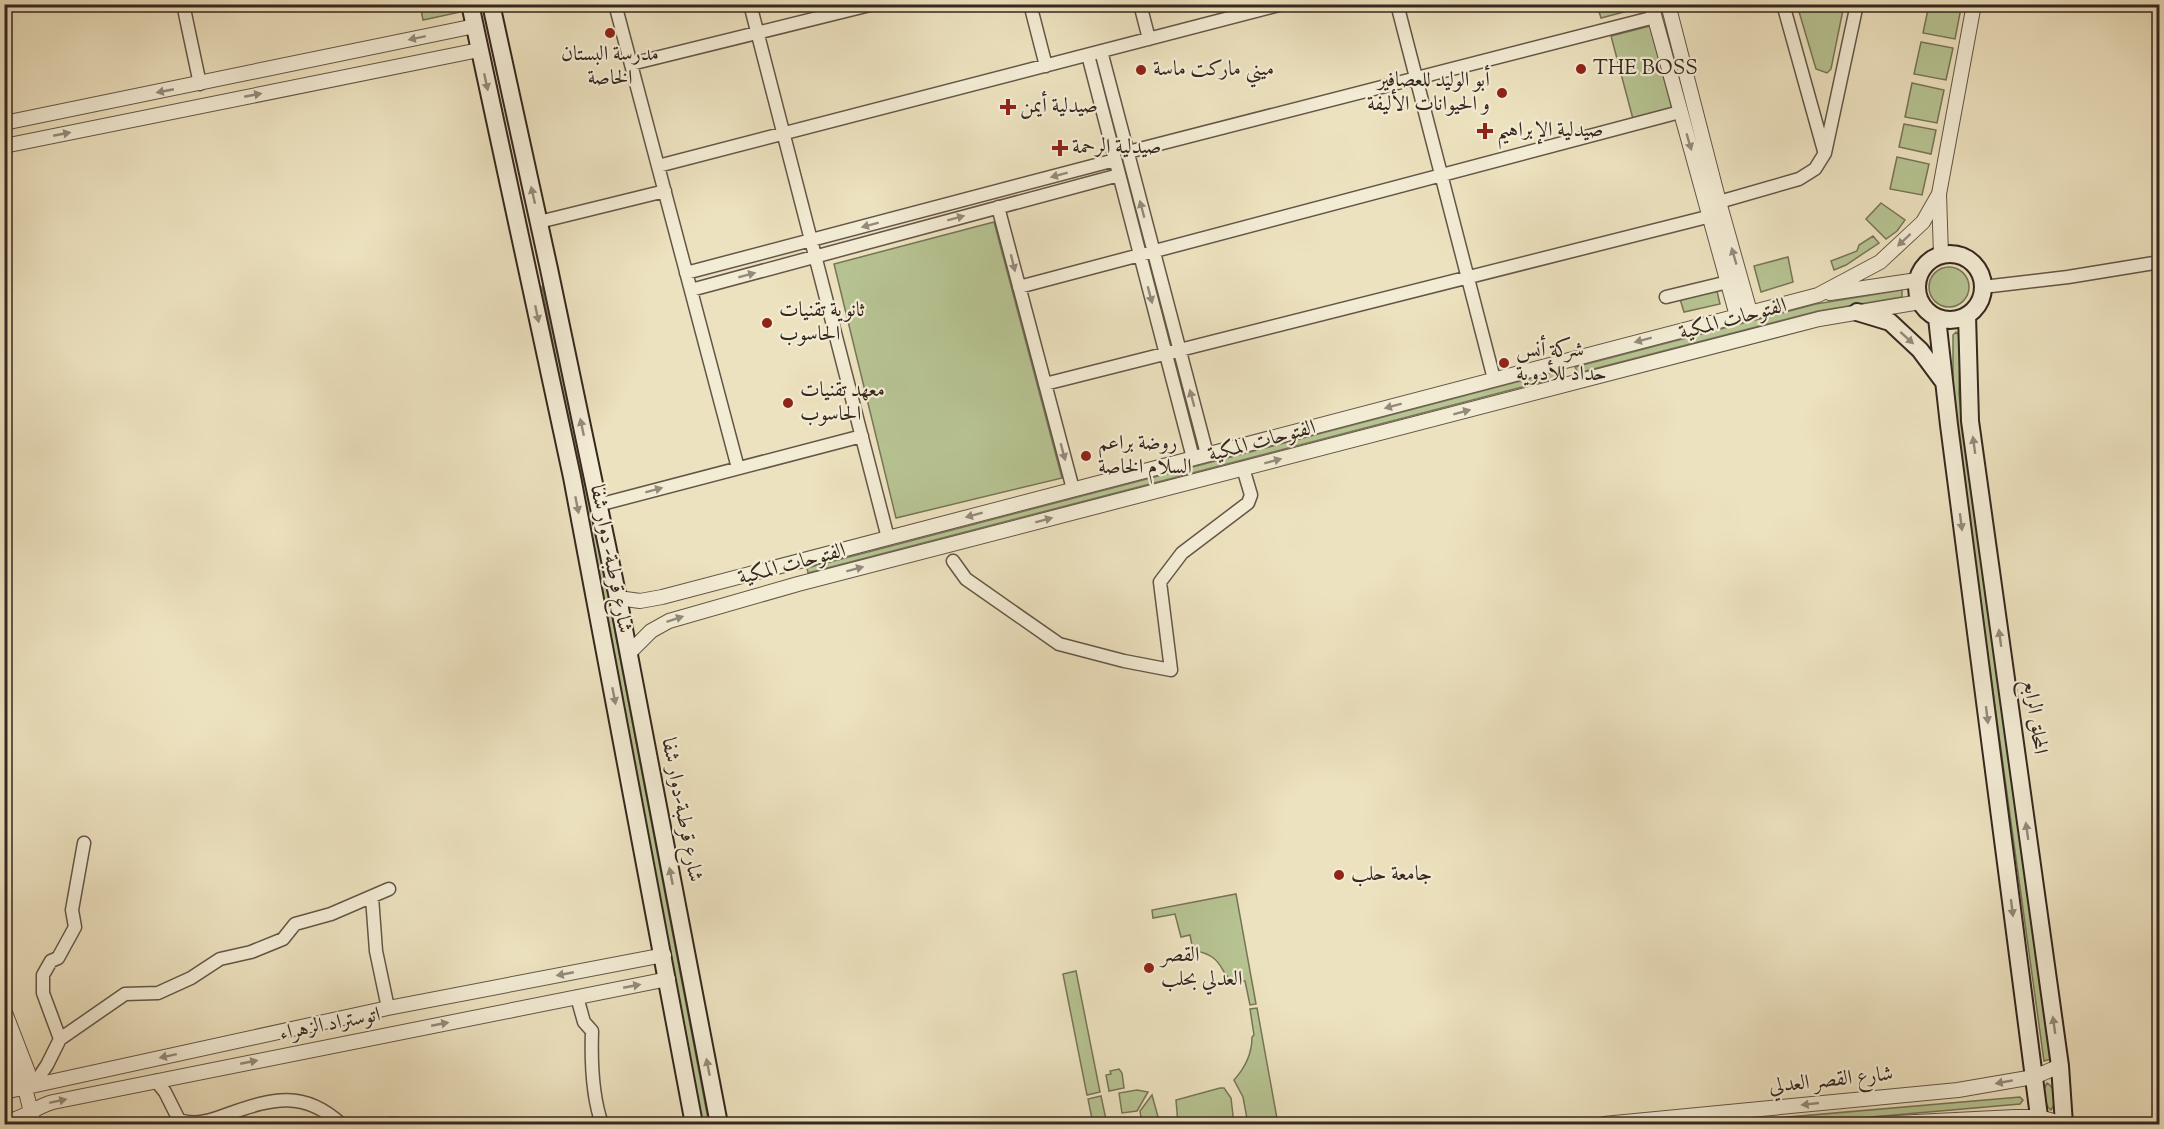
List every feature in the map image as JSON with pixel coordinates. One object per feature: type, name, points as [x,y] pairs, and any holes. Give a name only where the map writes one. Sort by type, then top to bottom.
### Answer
[{"type":"main road","name":"شارع قرطبة- دوار شفا","points":[[470,4],[572,477],[664,955],[694,1125]]},
{"type":"main road","name":"شارع قرطبة-دوار شفا","points":[[491,4],[618,598],[719,1125]]},
{"type":"main road","points":[[1950,253],[1961,255],[1974,263],[1980,273],[1983,287],[1980,302],[1967,315],[1956,320],[1937,318],[1928,312],[1920,303],[1917,291],[1920,271],[1935,257],[1941,255],[1950,253]]},
{"type":"main road","points":[[528,273],[549,269]]},
{"type":"main road","points":[[1857,312],[1890,322],[1920,350],[1944,382]]},
{"type":"main road","name":"المحلق الرابع","points":[[1967,315],[1970,421],[2060,1066],[2064,1124]]},
{"type":"main road","points":[[1937,318],[2039,1121]]},
{"type":"main road","points":[[572,477],[591,473]]},
{"type":"street","points":[[183,4],[200,84]]},
{"type":"street","points":[[615,4],[738,468]]},
{"type":"street","points":[[750,4],[888,538]]},
{"type":"street","points":[[631,64],[874,4]]},
{"type":"street","points":[[1030,4],[1046,66]]},
{"type":"street","points":[[1140,4],[1149,39]]},
{"type":"street","points":[[658,166],[1282,4]]},
{"type":"street","points":[[1397,4],[1494,379]]},
{"type":"street","points":[[1668,4],[1719,202],[1744,314]]},
{"type":"street","points":[[1783,4],[1825,153]]},
{"type":"street","points":[[1045,384],[1711,216],[1719,202],[1798,179],[1815,169],[1825,153],[1857,4]]},
{"type":"street","points":[[1941,255],[1939,194],[1974,4]]},
{"type":"street","points":[[1128,152],[1416,78],[1653,11],[1728,282],[1744,314]]},
{"type":"street","points":[[475,26],[8,123],[10,145],[479,50]]},
{"type":"street","points":[[1101,51],[1179,350],[1200,456]]},
{"type":"street","points":[[1088,55],[1166,354],[1200,456]]},
{"type":"street","points":[[1019,287],[1680,112]]},
{"type":"street","points":[[686,273],[1115,160]]},
{"type":"street","points":[[691,290],[1119,175]]},
{"type":"street","points":[[539,222],[664,191]]},
{"type":"street","points":[[1818,295],[1880,262],[1923,222],[1939,194]]},
{"type":"street","points":[[998,207],[1073,489]]},
{"type":"street","points":[[1983,287],[2068,277],[2160,262]]},
{"type":"street","points":[[618,598],[640,601],[655,599],[1818,295],[1917,280]]},
{"type":"street","points":[[1666,297],[1728,282]]},
{"type":"street","name":"الفتوحات المكية","points":[[628,654],[651,631],[669,621],[798,584],[1819,319],[1920,303]]},
{"type":"street","points":[[1562,362],[1567,384]]},
{"type":"street","points":[[598,505],[862,436]]},
{"type":"street","points":[[953,561],[966,579],[1059,644],[1124,661],[1171,670],[1160,582],[1182,553],[1248,503],[1251,495],[1243,468]]},
{"type":"street","points":[[792,563],[798,584]]},
{"type":"street","points":[[60,1039],[43,993],[43,975],[51,961],[58,958],[75,927],[72,910],[84,843]]},
{"type":"street","points":[[29,1087],[47,1065],[60,1039],[125,994],[158,993],[191,978],[220,959],[251,952],[283,939],[295,924],[331,914],[389,889]]},
{"type":"street","name":"اتوستراد الزهراء","points":[[372,897],[376,951],[388,1008]]},
{"type":"street","name":"اتوستراد الزهراء","points":[[4,1092],[388,1008],[664,955]]},
{"type":"street","name":"اتوستراد الزهراء","points":[[4,1122],[32,1119],[40,1106],[53,1102],[668,979]]},
{"type":"street","points":[[577,997],[584,1022],[592,1031],[591,1048],[597,1110],[602,1125]]},
{"type":"street","points":[[4,1010],[28,1072],[32,1119]]},
{"type":"street","points":[[4,1049],[16,1080],[29,1087]]},
{"type":"street","name":"شارع القصر العدلي","points":[[1604,1125],[1958,1090],[2034,1077],[2060,1066]]},
{"type":"street","points":[[156,1081],[165,1092],[179,1120],[190,1124],[211,1121],[249,1107],[290,1099],[310,1103],[328,1113],[341,1125]]},
{"type":"street","points":[[1876,1125],[2039,1121],[2064,1124]]},
{"type":"street","points":[[390,1125],[397,1125]]},
{"type":"green space","points":[[420,5],[464,5],[465,11],[423,20]]},
{"type":"green space","points":[[1597,5],[1638,5],[1639,8],[1601,18]]},
{"type":"green space","points":[[1797,5],[1844,5],[1831,69],[1827,73],[1816,69]]},
{"type":"green space","points":[[1929,5],[1961,8],[1955,39],[1923,33]]},
{"type":"green space","points":[[1650,26],[1672,109],[1633,119],[1611,36]]},
{"type":"green space","points":[[1921,42],[1953,48],[1946,80],[1914,74]]},
{"type":"green space","points":[[1912,83],[1944,90],[1937,123],[1905,117]]},
{"type":"green space","points":[[1904,124],[1936,130],[1931,154],[1899,147]]},
{"type":"green space","points":[[1897,157],[1929,164],[1922,195],[1890,189]]},
{"type":"green space","points":[[1881,203],[1905,220],[1897,231],[1886,239],[1866,219]]},
{"type":"green space","points":[[994,222],[1062,478],[896,518],[834,264]]},
{"type":"green space","points":[[1873,236],[1879,243],[1846,265],[1834,270],[1831,261],[1857,251],[1859,245]]},
{"type":"green space","points":[[1788,257],[1793,282],[1761,292],[1754,266]]},
{"type":"green space","points":[[1949,267],[1957,268],[1963,273],[1968,279],[1968,295],[1963,301],[1957,306],[1949,307],[1941,306],[1935,301],[1930,295],[1929,287],[1930,279],[1935,273],[1941,268]]},
{"type":"green space","points":[[544,284],[549,286],[709,1124],[702,1124],[542,287]]},
{"type":"green space","points":[[1902,290],[1902,297],[1818,311],[1578,373],[1575,367],[1816,304]]},
{"type":"green space","points":[[1717,291],[1720,304],[1684,312],[1680,299]]},
{"type":"green space","points":[[1956,332],[1960,336],[1959,394],[1962,422],[2051,1059],[2044,1061],[1956,424],[1953,396],[1953,335]]},
{"type":"green space","points":[[1555,372],[1557,378],[808,573],[807,568]]},
{"type":"green space","points":[[1236,894],[1256,1004],[1250,1005],[1245,981],[1231,979],[1212,957],[1193,950],[1190,935],[1181,937],[1175,914],[1153,918],[1152,910]]},
{"type":"green space","points":[[1076,971],[1100,1092],[1087,1095],[1063,974]]},
{"type":"green space","points":[[1257,1008],[1278,1124],[1248,1124],[1243,1097],[1234,1080],[1245,1065],[1249,1054],[1254,1035],[1250,1009]]},
{"type":"green space","points":[[1119,1069],[1122,1073],[1124,1088],[1109,1091],[1106,1075],[1111,1074],[1110,1071]]},
{"type":"green space","points":[[2047,1083],[2055,1095],[2051,1110],[2044,1097]]},
{"type":"green space","points":[[1224,1088],[1231,1098],[1234,1124],[1178,1124],[1176,1100]]},
{"type":"green space","points":[[1137,1090],[1148,1092],[1137,1111],[1122,1113],[1119,1093]]},
{"type":"green space","points":[[1152,1095],[1160,1124],[1142,1124],[1140,1111]]},
{"type":"green space","points":[[1101,1096],[1107,1124],[1093,1124],[1088,1099]]},
{"type":"green space","points":[[2020,1097],[2023,1100],[2020,1104],[1791,1124],[1707,1124]]},
{"type":"place","name":"مدرسة البستان الخاصة","points":[[610,33]]},
{"type":"place","name":"THE BOSS","points":[[1581,69]]},
{"type":"place","name":"ميني ماركت ماسة","points":[[1141,70]]},
{"type":"place","name":"أبو الوليد للعصافير و الحيوانات الأليفة","points":[[1502,93]]},
{"type":"place","name":"صيدلية أيمن","points":[[1008,107]]},
{"type":"place","name":"صيدلية الإبراهيم","points":[[1485,131]]},
{"type":"place","name":"صيدلية الرحمة","points":[[1060,148]]},
{"type":"place","name":"ثانوية تقنيات الحاسوب","points":[[767,323]]},
{"type":"place","name":"شركة أنس حداد للأدوية","points":[[1504,363]]},
{"type":"place","name":"معهد تقنيات الحاسوب","points":[[788,403]]},
{"type":"place","name":"روضة براعم السلام الخاصة","points":[[1086,456]]},
{"type":"place","name":"جامعة حلب","points":[[1339,875]]},
{"type":"place","name":"القصر العدلي بحلب","points":[[1149,968]]}]
